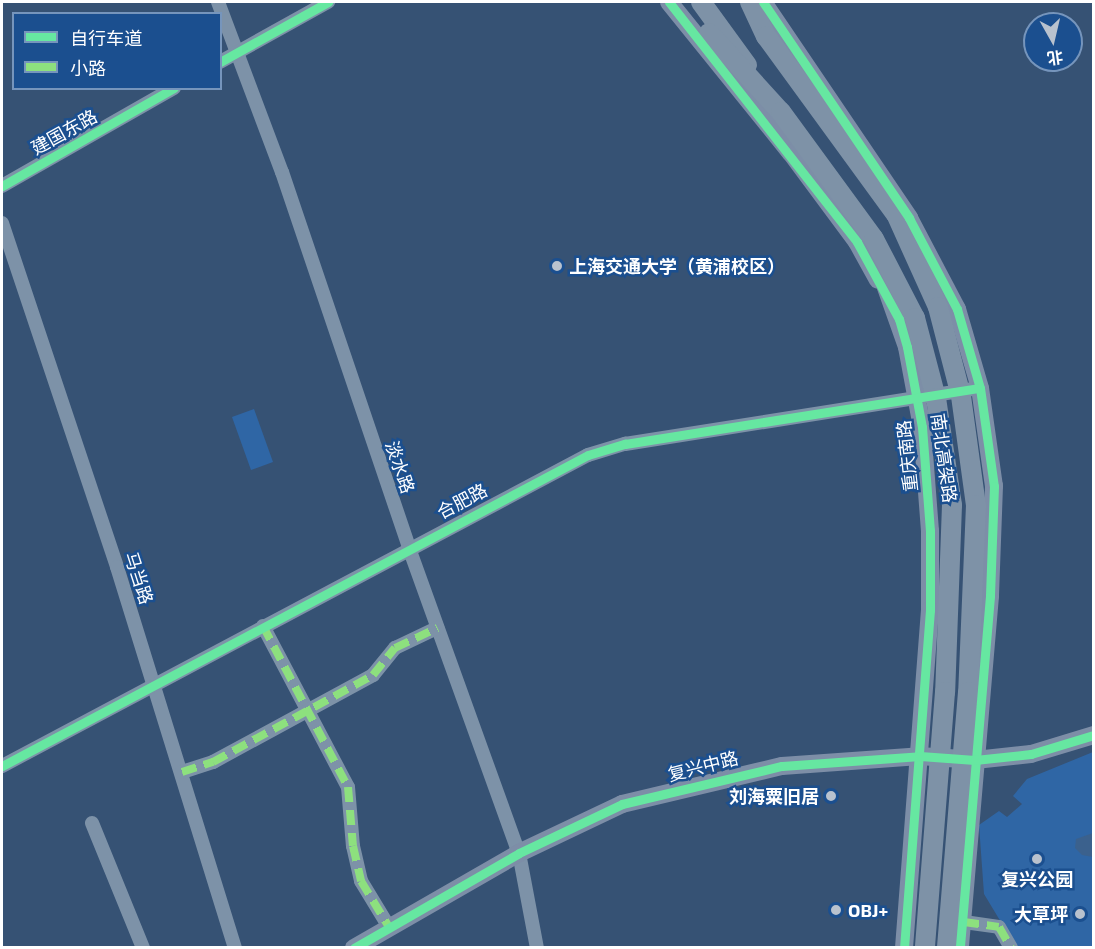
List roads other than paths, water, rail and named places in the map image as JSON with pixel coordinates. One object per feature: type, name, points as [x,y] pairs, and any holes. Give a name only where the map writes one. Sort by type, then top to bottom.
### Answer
[{"type":"highway","points":[[685,2],[781,112]]},
{"type":"highway","name":"南北高架路","points":[[701,2],[874,239],[915,318],[936,398],[952,505],[945,692],[925,948]]},
{"type":"highway","name":"南北高架路","points":[[743,2],[896,214],[938,307],[961,396],[976,504],[968,692],[947,948]]},
{"type":"highway","points":[[750,2],[766,36]]},
{"type":"main road","name":"重庆南路","points":[[669,2],[857,242],[899,319]]},
{"type":"main road","name":"重庆南路","points":[[693,2],[781,114],[844,206],[884,274],[899,319],[916,398],[930,531],[920,756],[904,948]]},
{"type":"main road","points":[[743,2],[845,128]]},
{"type":"main road","points":[[763,2],[845,128],[909,218],[957,309],[980,388],[994,486],[990,596],[975,760],[975,807],[960,948]]},
{"type":"main road","name":"复兴中路","points":[[354,948],[519,853],[622,804],[745,772],[920,756],[975,760],[1031,754],[1094,735]]},
{"type":"street","points":[[222,61],[328,2]]},
{"type":"street","name":"淡水路","points":[[222,13],[282,172],[409,548],[519,853],[537,948]]},
{"type":"street","name":"建国东路","points":[[2,186],[170,90]]},
{"type":"street","name":"马当路","points":[[2,223],[154,684],[235,948]]},
{"type":"street","name":"合肥路","points":[[2,766],[569,463],[606,448],[980,388]]},
{"type":"street","points":[[263,626],[348,787],[353,846],[362,881],[389,927]]},
{"type":"street","points":[[182,772],[213,762],[373,675],[395,648],[437,628]]},
{"type":"street","points":[[92,823],[143,948]]},
{"type":"street","points":[[964,922],[999,927],[1011,948]]},
{"type":"place","name":"上海交通大学（黄浦校区）","points":[[557,266]]},
{"type":"place","name":"刘海粟旧居","points":[[831,796]]},
{"type":"place","name":"复兴公园","points":[[1037,859]]},
{"type":"place","name":"OBJ+","points":[[836,910]]},
{"type":"place","name":"大草坪","points":[[1080,914]]}]
